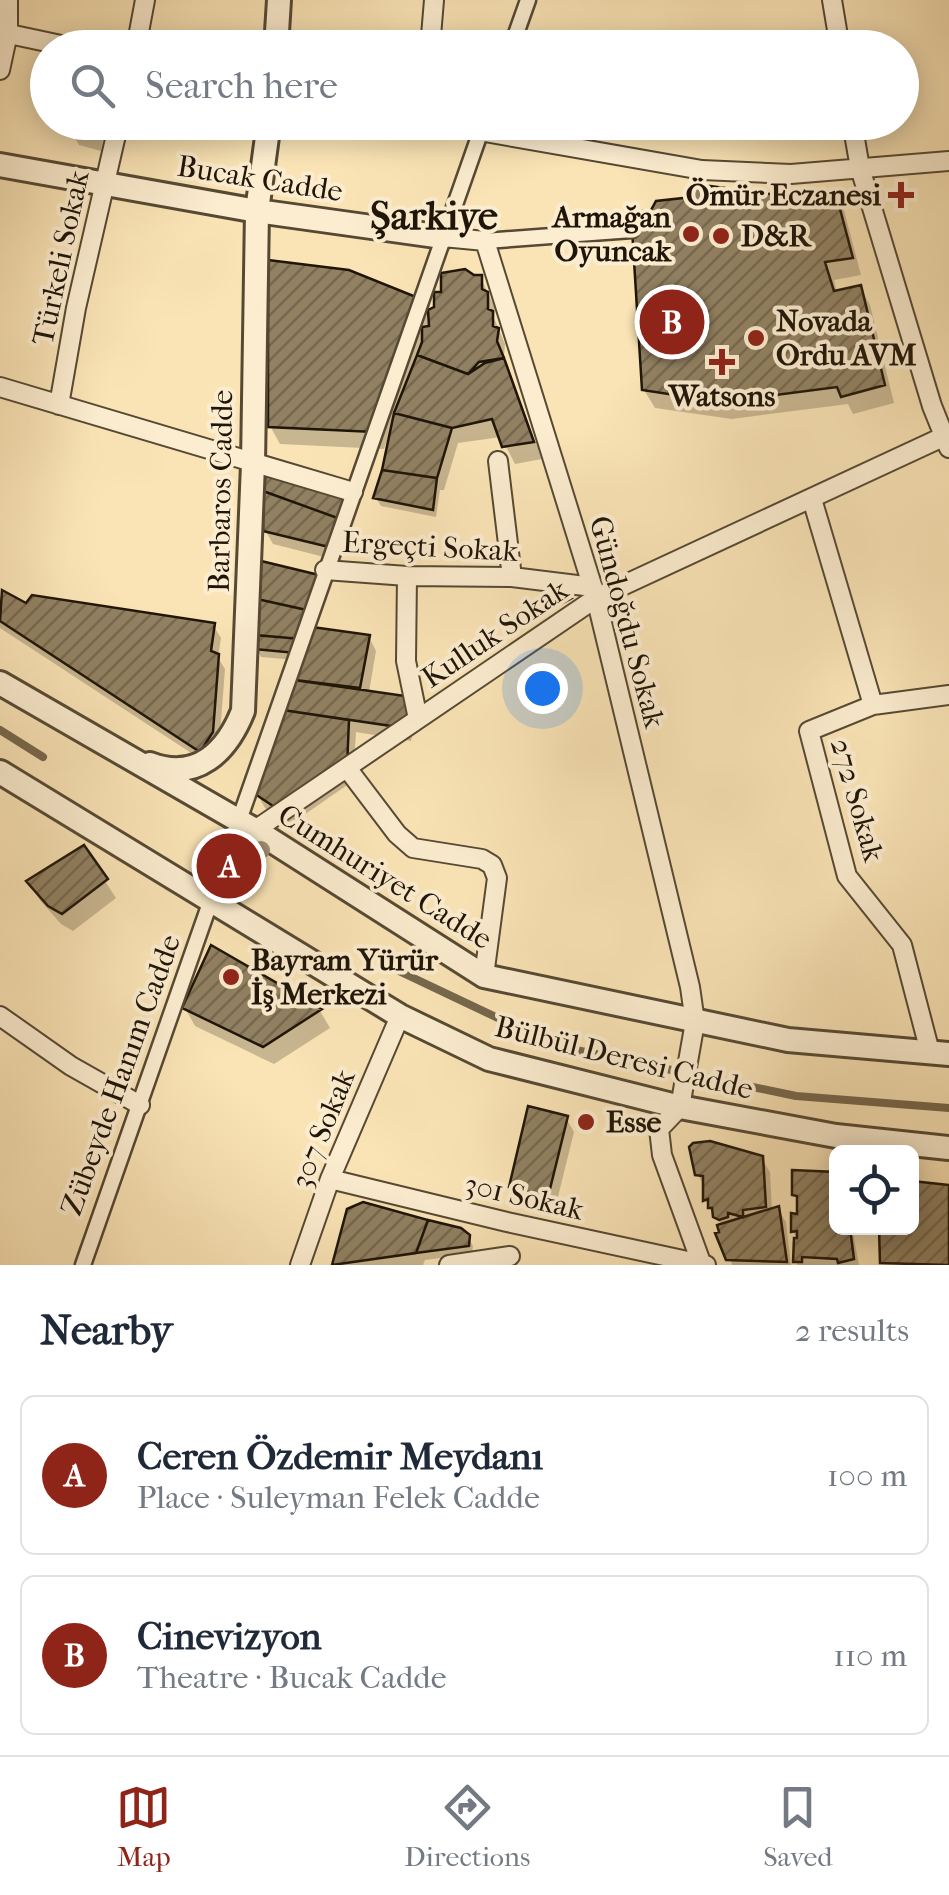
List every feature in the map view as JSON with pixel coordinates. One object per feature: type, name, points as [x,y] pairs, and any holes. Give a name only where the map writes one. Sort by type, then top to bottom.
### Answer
[{"type":"street","points":[[0,70],[8,0]]},
{"type":"street","points":[[139,30],[145,0]]},
{"type":"street","points":[[277,30],[279,0]]},
{"type":"street","points":[[432,30],[434,0]]},
{"type":"street","points":[[517,30],[528,0]]},
{"type":"street","points":[[832,0],[837,30]]},
{"type":"street","points":[[4,32],[30,38]]},
{"type":"street","name":"Türkeli Sokak","points":[[59,406],[76,308],[116,140]]},
{"type":"street","name":"Barbaros Cadde","points":[[123,754],[164,769],[187,768],[221,752],[242,711],[253,464],[257,211],[266,140]]},
{"type":"street","name":"Zübeyde Hanım Cadde","points":[[83,1265],[211,903],[246,825],[325,570],[478,140]]},
{"type":"street","points":[[545,140],[702,170],[791,174],[949,161]]},
{"type":"street","points":[[855,140],[860,168],[940,404],[947,442]]},
{"type":"street","name":"Bucak Cadde","points":[[0,165],[257,211],[485,242],[632,230]]},
{"type":"street","name":"Gündoğdu Sokak","points":[[485,242],[594,593],[696,1022]]},
{"type":"street","points":[[0,387],[353,492]]},
{"type":"street","name":"Kulluk Sokak","points":[[246,825],[347,768],[594,593],[947,442]]},
{"type":"street","points":[[498,461],[512,577]]},
{"type":"street","name":"272 Sokak","points":[[812,499],[873,705]]},
{"type":"street","name":"Ergeçti Sokak","points":[[325,570],[512,577],[594,593]]},
{"type":"street","points":[[406,576],[406,661],[418,719]]},
{"type":"street","name":"Cumhuriyet Cadde","points":[[0,683],[246,825],[484,976],[788,1040],[940,1053]]},
{"type":"street","name":"272 Sokak","points":[[940,1053],[902,945],[847,876],[809,731],[873,705],[949,695]]},
{"type":"street","points":[[347,768],[397,834],[413,848],[482,860],[492,866],[497,878],[484,976]]},
{"type":"street","name":"Bülbül Deresi Cadde","points":[[0,772],[400,1016],[488,1059],[680,1108],[836,1136],[949,1148]]},
{"type":"street","points":[[0,1016],[71,1066],[140,1105]]},
{"type":"street","name":"307 Sokak","points":[[300,1265],[330,1179],[400,1016]]},
{"type":"street","points":[[696,1022],[680,1108],[659,1129],[662,1155],[704,1264]]},
{"type":"street","name":"301 Sokak","points":[[330,1179],[704,1264]]},
{"type":"street","points":[[449,1265],[511,1261],[507,1222]]},
{"type":"building","name":"Novada Ordu AVM","points":[[695,184],[770,194],[835,190],[853,258],[825,262],[834,291],[861,285],[885,385],[841,397],[837,387],[721,402],[642,390],[631,212],[651,210],[656,201],[692,197]]},
{"type":"building","points":[[268,260],[349,270],[421,299],[374,432],[268,427]]},
{"type":"building","points":[[465,269],[482,275],[482,289],[488,292],[488,309],[493,311],[493,326],[499,328],[497,341],[504,358],[479,362],[468,374],[417,355],[422,327],[429,326],[428,310],[434,307],[434,292],[441,292],[441,273]]},
{"type":"building","points":[[417,355],[468,374],[485,363],[504,358],[534,442],[502,447],[492,419],[452,428],[394,413]]},
{"type":"building","points":[[394,413],[452,428],[437,478],[382,470]]},
{"type":"building","points":[[267,468],[353,492],[343,520],[263,491]]},
{"type":"building","points":[[382,470],[437,478],[433,510],[373,498]]},
{"type":"building","points":[[263,491],[343,520],[333,548],[263,531]]},
{"type":"building","points":[[257,560],[323,576],[311,611],[257,599]]},
{"type":"building","points":[[565,586],[572,598],[557,606],[545,587]]},
{"type":"building","points":[[2,590],[26,603],[32,595],[215,623],[211,651],[219,654],[213,732],[200,752],[0,621]]},
{"type":"building","points":[[257,599],[311,611],[301,639],[255,635]]},
{"type":"building","points":[[305,626],[370,635],[360,688],[287,679]]},
{"type":"building","points":[[255,635],[301,639],[296,653],[254,649]]},
{"type":"building","points":[[287,679],[412,697],[405,728],[276,709]]},
{"type":"building","points":[[276,709],[349,720],[347,768],[282,812],[255,794]]},
{"type":"building","points":[[84,845],[108,879],[62,914],[48,906],[26,881]]},
{"type":"building","name":"Bayram Yürür İş Merkezi","points":[[211,945],[322,1009],[263,1047],[182,1008]]},
{"type":"building","points":[[528,1106],[568,1116],[548,1197],[509,1187]]},
{"type":"building","points":[[710,1141],[763,1156],[766,1207],[743,1210],[743,1217],[728,1213],[728,1217],[719,1220],[713,1217],[708,1199],[703,1201],[703,1176],[695,1175],[689,1147]]},
{"type":"building","points":[[792,1170],[829,1172],[829,1235],[851,1235],[854,1259],[838,1263],[837,1259],[802,1257],[802,1262],[793,1262],[797,1231],[791,1232],[791,1213],[797,1214],[797,1196],[792,1195]]},
{"type":"building","points":[[919,1182],[949,1185],[949,1265],[880,1263],[879,1235],[919,1235]]},
{"type":"building","points":[[363,1202],[428,1220],[416,1253],[332,1265],[347,1209]]},
{"type":"building","points":[[779,1206],[787,1262],[726,1260],[715,1233],[719,1232],[717,1225]]},
{"type":"building","points":[[428,1220],[461,1228],[470,1235],[469,1246],[416,1253]]},
{"type":"waterway","points":[[0,730],[43,757]]},
{"type":"waterway","points":[[384,964],[557,1046],[796,1096],[949,1108]]},
{"type":"place","name":"Ömür Eczanesi","points":[[901,195]]},
{"type":"place","name":"Armağan Oyuncak","points":[[691,234]]},
{"type":"place","name":"D&R","points":[[721,236]]},
{"type":"place","name":"Cinevizyon","points":[[672,322]]},
{"type":"place","name":"Novada Ordu AVM","points":[[756,338]]},
{"type":"place","name":"Watsons","points":[[722,362]]},
{"type":"place","name":"Ceren Özdemir Meydanı","points":[[229,866]]},
{"type":"place","name":"Bayram Yürür İş Merkezi","points":[[231,977]]},
{"type":"place","name":"Esse","points":[[586,1122]]},
{"type":"district","name":"Şarkiye","points":[[434,216]]}]
